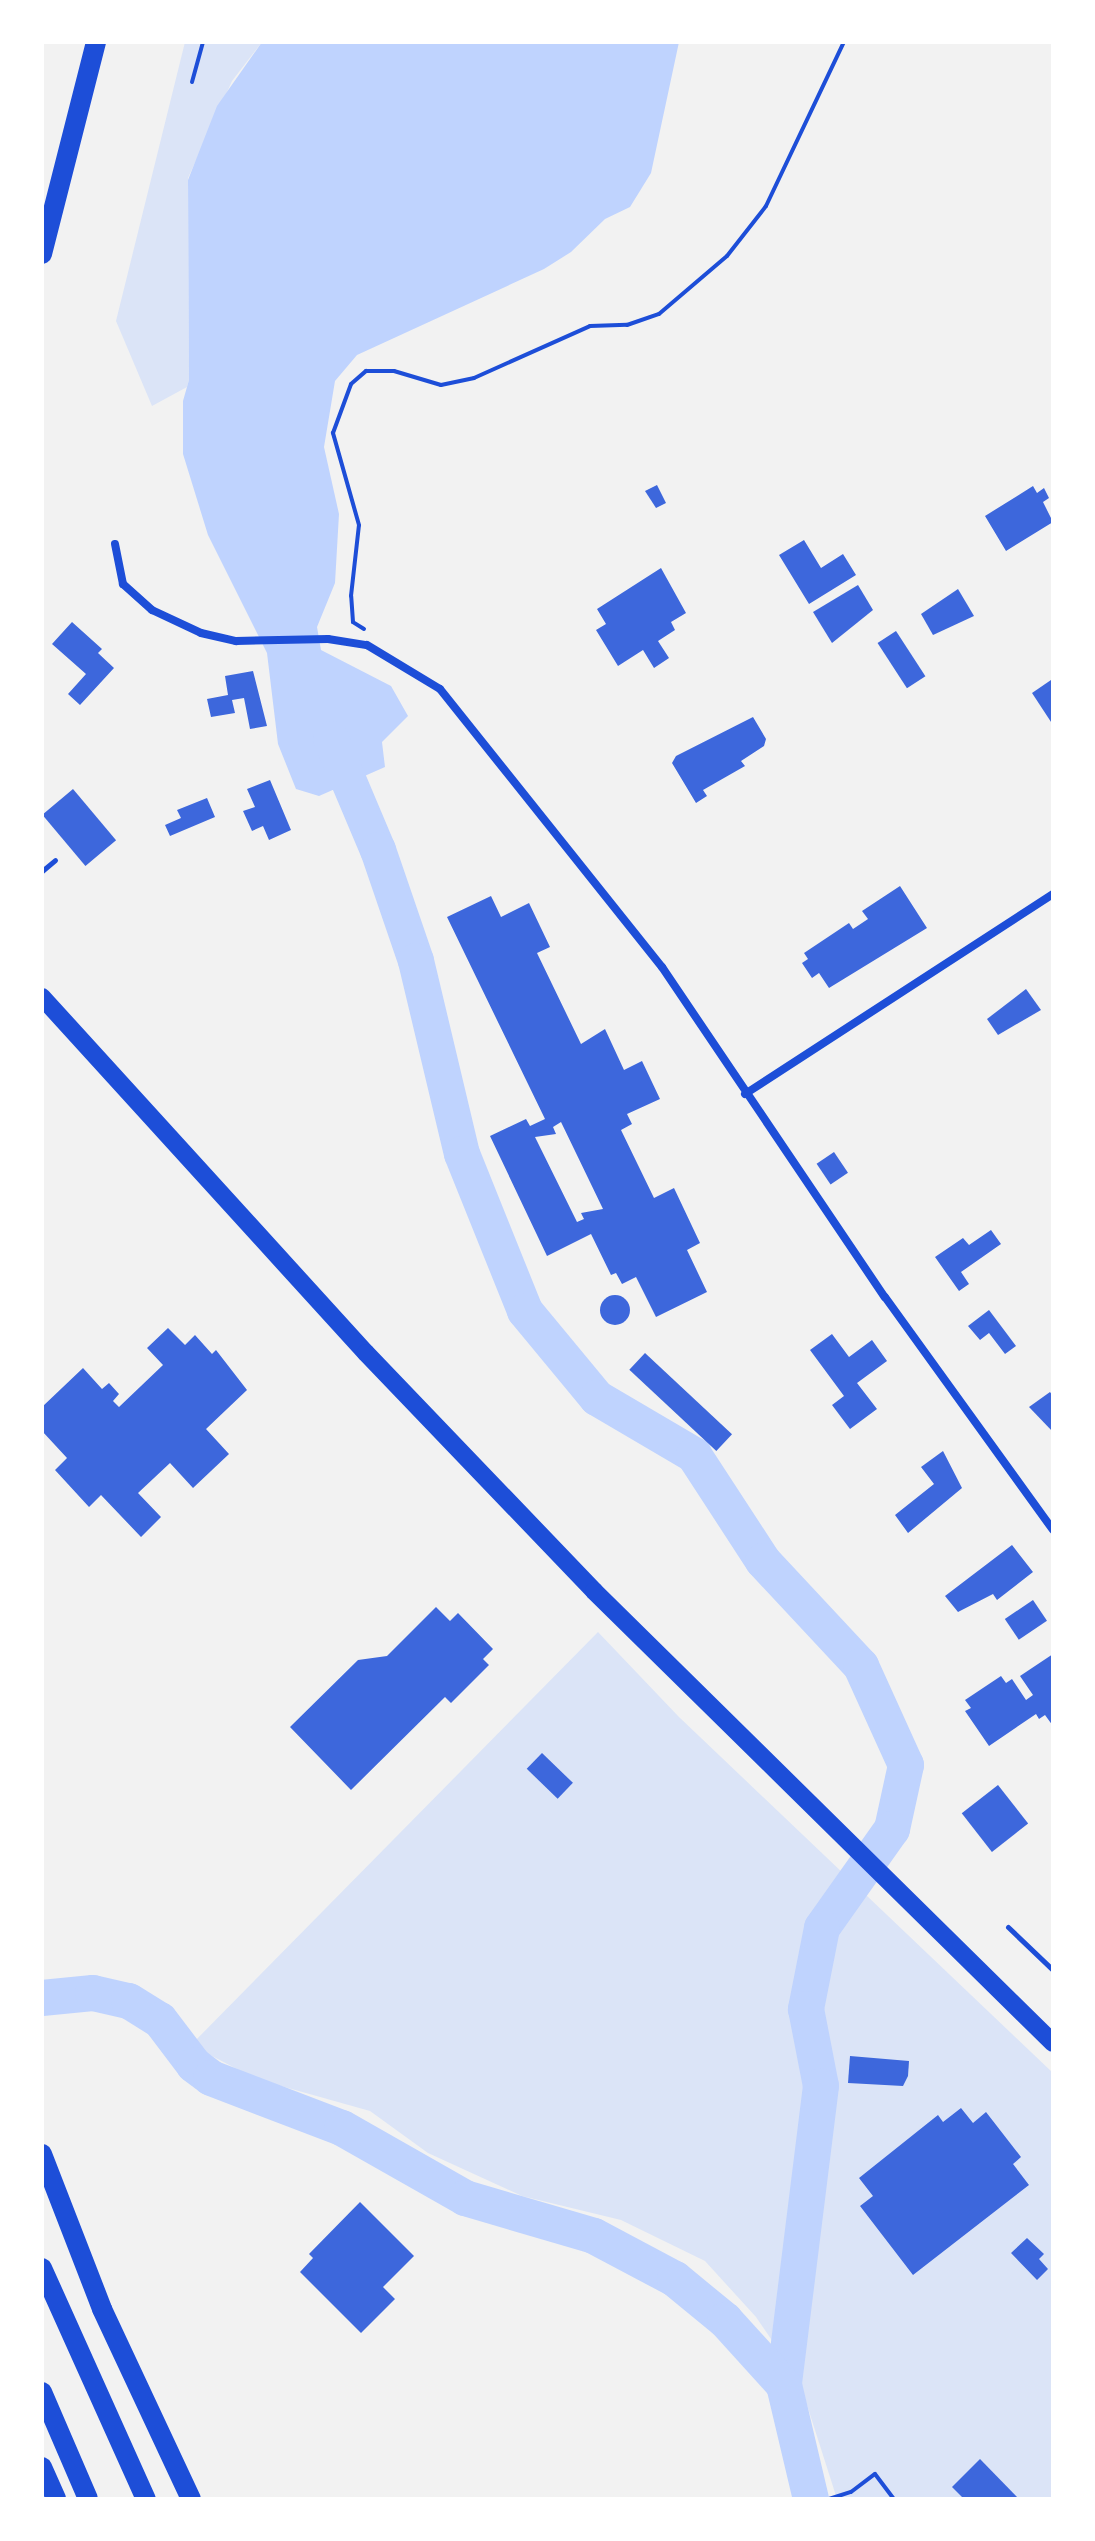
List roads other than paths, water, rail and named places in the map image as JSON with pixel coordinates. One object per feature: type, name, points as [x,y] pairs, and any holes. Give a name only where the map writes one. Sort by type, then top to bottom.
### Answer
[{"type":"highway","points":[[42,254],[96,42]]},
{"type":"highway","points":[[42,2154],[102,2309],[191,2499]]},
{"type":"highway","points":[[42,2268],[146,2499]]},
{"type":"highway","points":[[42,2392],[88,2499]]},
{"type":"highway","points":[[42,2467],[56,2499]]},
{"type":"main road","points":[[42,997],[366,1353],[604,1602],[855,1851],[1050,2035]]},
{"type":"street","points":[[115,544],[123,584],[152,610],[201,633],[259,642],[328,639],[367,645],[440,689],[477,728],[662,967],[745,1094],[1053,1530]]},
{"type":"street","points":[[745,1094],[1053,894]]},
{"type":"lane","points":[[42,871],[55,860]]},
{"type":"lane","points":[[1008,1927],[1053,1970]]},
{"type":"water","points":[[262,42],[679,42],[651,173],[630,207],[605,219],[571,252],[544,269],[357,355],[335,381],[324,447],[339,514],[335,583],[317,627],[321,650],[391,686],[408,716],[382,742],[385,767],[319,796],[296,789],[278,744],[267,653],[208,535],[183,454],[183,401],[189,380],[188,180],[217,106]]},
{"type":"waterway","points":[[331,739],[378,850],[416,961],[462,1154],[525,1311],[597,1398],[694,1455],[763,1561],[861,1666],[906,1765],[892,1829],[822,1928],[806,2009],[821,2086],[784,2385]]},
{"type":"waterway","points":[[42,1998],[93,1993],[129,2001],[160,2020],[194,2065],[211,2078],[342,2128],[465,2198],[594,2236],[675,2279],[725,2320],[784,2385],[811,2499]]}]
